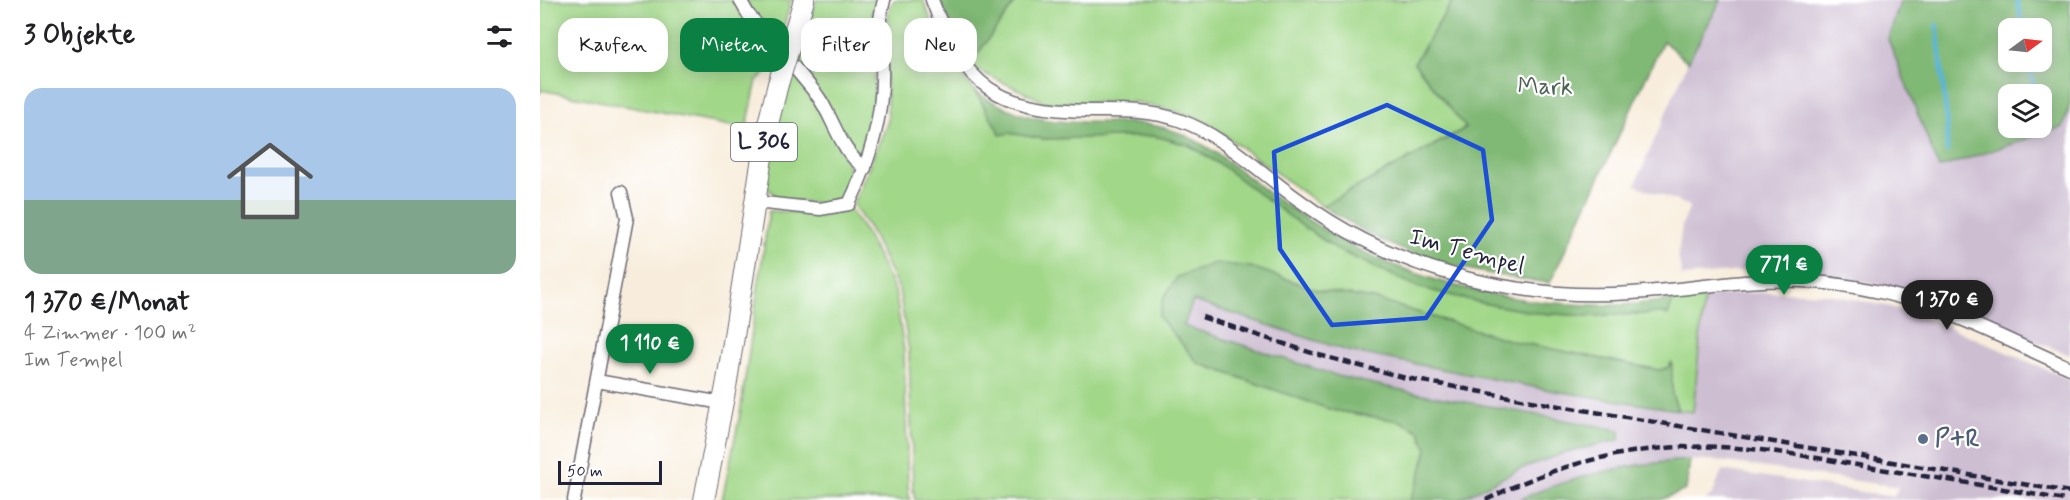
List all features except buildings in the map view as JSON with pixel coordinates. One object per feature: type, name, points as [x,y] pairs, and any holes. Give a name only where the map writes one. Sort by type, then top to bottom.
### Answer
[{"type":"main road","name":"L 306","points":[[704,500],[766,132],[804,0]]},
{"type":"street","points":[[740,0],[748,14],[818,97],[847,149],[865,168]]},
{"type":"street","points":[[755,202],[820,209],[849,204],[865,168],[877,129],[882,64],[879,37],[884,0]]},
{"type":"street","name":"Im Tempel","points":[[932,0],[941,25],[958,58],[981,82],[1008,99],[1031,107],[1054,110],[1135,111],[1178,120],[1220,141],[1301,202],[1332,222],[1394,253],[1469,279],[1539,292],[1601,295],[1774,280],[1827,283],[1909,300],[1952,316],[2070,368]]},
{"type":"street","points":[[574,500],[627,218],[621,192]]},
{"type":"street","points":[[597,381],[722,403]]},
{"type":"highlighted area","points":[[1387,105],[1483,150],[1492,220],[1426,318],[1332,325],[1280,249],[1274,152]]},
{"type":"shaded area","points":[[1721,0],[1901,0],[1888,39],[2002,147],[2029,138],[2052,138],[2052,131],[2063,127],[2070,105],[2070,355],[1902,289],[1842,277],[1767,269],[1682,276],[1678,256],[1682,225],[1690,206],[1635,185],[1688,62]]},
{"type":"shaded area","points":[[1744,293],[1827,294],[1891,307],[1935,321],[2070,380],[2070,500],[1705,500],[1712,496],[1722,470],[1894,497],[1898,487],[1713,460],[1668,461],[1537,492],[1518,500],[1458,500],[1520,469],[1620,431],[1341,377],[1184,326],[1193,300],[1348,351],[1549,390],[1678,410],[1682,300]]},
{"type":"green space","points":[[540,0],[736,0],[749,18],[680,18],[680,72],[767,72],[757,80],[747,126],[741,128],[541,90],[540,94]]},
{"type":"green space","points":[[745,0],[791,0],[786,18],[756,18]]},
{"type":"green space","points":[[816,0],[878,0],[873,18],[811,18]]},
{"type":"green space","points":[[894,0],[923,0],[930,18],[904,18],[904,72],[960,72],[974,90],[1001,135],[1009,133],[1044,139],[1155,136],[1188,145],[1221,165],[1305,228],[1340,251],[1418,287],[1482,303],[1537,313],[1590,316],[1661,313],[1668,315],[1673,300],[1704,298],[1693,412],[1678,410],[1672,394],[1671,363],[1667,368],[1659,370],[1512,341],[1374,299],[1318,290],[1251,267],[1163,299],[1198,363],[1332,410],[1400,421],[1419,431],[1427,449],[1419,479],[1410,500],[915,500],[909,351],[899,289],[869,228],[853,205],[888,121],[886,72],[892,72],[892,18],[888,18],[889,9]]},
{"type":"green space","points":[[940,0],[1017,0],[977,55],[977,18],[948,18]]},
{"type":"green space","points":[[1017,0],[1453,0],[1414,63],[1467,127],[1322,206],[1212,126],[1191,115],[1135,102],[1047,103],[977,70],[977,54]]},
{"type":"green space","name":"Mark","points":[[1453,0],[1721,0],[1688,62],[1663,41],[1550,283],[1484,272],[1420,256],[1382,240],[1322,206],[1466,128],[1414,63]]},
{"type":"green space","points":[[1901,0],[2070,0],[2070,105],[2063,127],[2052,131],[2052,84],[1998,84],[1998,138],[2030,138],[1939,168],[1888,39]]},
{"type":"green space","points":[[801,51],[801,71],[797,65]]},
{"type":"green space","points":[[802,72],[875,72],[873,120],[867,149],[862,153],[851,146]]},
{"type":"green space","points":[[795,76],[824,116],[850,170],[851,183],[847,193],[830,204],[779,199],[768,188],[766,182],[773,132],[789,81]]},
{"type":"green space","points":[[974,90],[1009,110],[1028,116],[1063,122],[1136,123],[1183,134],[1230,163],[1275,198],[1340,240],[1400,268],[1429,278],[1519,299],[1580,305],[1618,305],[1673,300],[1668,315],[1661,313],[1590,316],[1537,313],[1482,303],[1418,287],[1340,251],[1305,228],[1221,165],[1189,145],[1155,136],[1044,139],[1009,133],[1001,135]]},
{"type":"green space","points":[[849,208],[867,235],[895,291],[904,350],[910,500],[722,500],[740,414],[769,211],[792,212]]},
{"type":"green space","points":[[1215,263],[1251,267],[1318,290],[1374,299],[1512,341],[1659,370],[1667,368],[1672,363],[1672,394],[1678,410],[1549,390],[1348,351],[1193,301],[1184,326],[1341,377],[1620,430],[1619,440],[1567,452],[1520,469],[1458,500],[1410,500],[1419,479],[1427,449],[1419,431],[1400,421],[1332,410],[1198,363],[1159,317],[1163,299],[1177,277]]},
{"type":"green space","points":[[1690,460],[1686,490],[1660,500],[1518,500],[1560,484],[1602,472],[1646,464]]},
{"type":"waterway","points":[[2017,0],[2021,18]]},
{"type":"waterway","points":[[1937,25],[1947,122],[1947,151]]},
{"type":"waterway","points":[[2031,72],[2033,84]]},
{"type":"railway","points":[[1202,317],[1315,354],[1406,378],[2070,492]]},
{"type":"railway","points":[[1486,500],[1545,474],[1608,456],[1672,448],[1705,447],[1755,449],[1791,454],[2064,500]]},
{"type":"place","name":"P+R","points":[[1923,439]]}]
